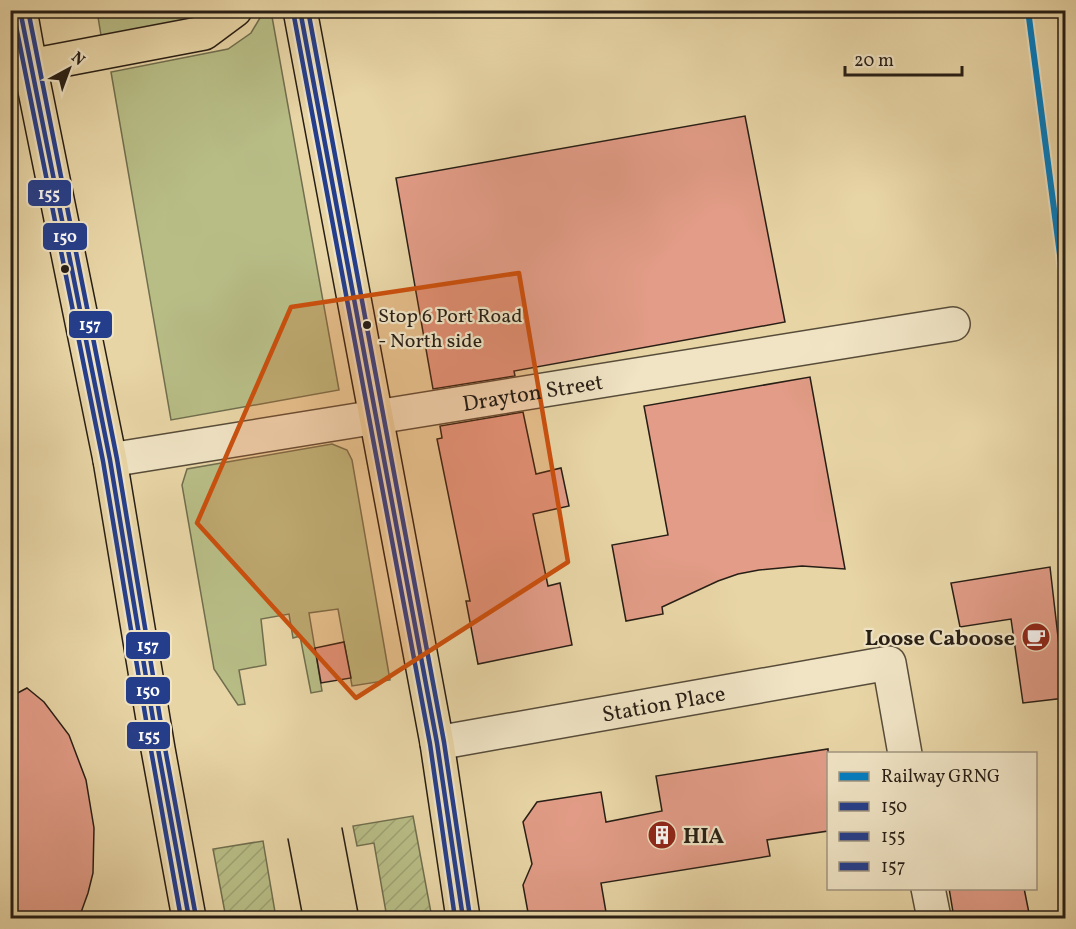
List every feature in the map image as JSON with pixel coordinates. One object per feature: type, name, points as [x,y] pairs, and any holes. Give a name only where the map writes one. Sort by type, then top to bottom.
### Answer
[{"type":"highway","points":[[20,10],[20,68],[110,460],[158,749],[189,918]]},
{"type":"highway","points":[[20,68],[204,33],[235,10]]},
{"type":"highway","points":[[300,10],[437,743],[463,918]]},
{"type":"street","name":"Drayton Street","points":[[110,460],[953,324]]},
{"type":"street","name":"Station Place","points":[[437,743],[889,663],[905,752]]},
{"type":"street","points":[[928,890],[934,918]]},
{"type":"highlighted area","points":[[519,273],[568,562],[356,698],[197,523],[291,307]]},
{"type":"green space","points":[[97,11],[216,11],[203,21],[102,41]]},
{"type":"green space","points":[[264,11],[271,11],[339,390],[171,420],[111,72],[228,49],[251,33]]},
{"type":"green space","points":[[332,444],[347,450],[352,460],[390,680],[352,686],[338,609],[309,613],[322,691],[311,693],[300,636],[293,638],[289,614],[261,619],[266,665],[239,670],[245,704],[238,705],[214,669],[182,485],[187,469]]},
{"type":"green space","points":[[413,816],[432,918],[387,918],[374,843],[357,846],[353,826]]},
{"type":"green space","points":[[263,841],[276,918],[226,918],[213,849]]},
{"type":"building","points":[[745,116],[785,322],[514,371],[515,376],[433,389],[396,178]]},
{"type":"building","points":[[810,377],[845,569],[802,566],[738,574],[662,607],[663,614],[626,621],[612,545],[668,535],[644,406]]},
{"type":"building","points":[[523,412],[536,474],[561,468],[569,506],[533,514],[548,586],[560,583],[572,645],[478,664],[466,601],[470,601],[437,439],[442,438],[440,426]]},
{"type":"building","name":"Loose Caboose","points":[[1050,567],[1065,698],[1023,703],[1011,619],[960,627],[951,583]]},
{"type":"building","points":[[344,642],[351,678],[321,683],[315,648]]},
{"type":"building","points":[[27,688],[44,702],[69,735],[86,780],[94,828],[93,873],[79,918],[10,918],[10,697]]},
{"type":"building","name":"HIA","points":[[828,749],[827,831],[767,840],[770,856],[601,883],[607,918],[529,918],[523,885],[532,864],[523,822],[537,802],[601,792],[606,822],[662,811],[656,776]]},
{"type":"building","points":[[949,890],[1024,890],[1030,918],[954,918]]},
{"type":"tram line","points":[[342,828],[359,918]]},
{"type":"tram line","points":[[288,839],[303,918]]},
{"type":"rail line","name":"GRNG","points":[[1028,10],[1066,301]]},
{"type":"transit line","name":"150","points":[[20,10],[110,460],[158,749],[189,918]]},
{"type":"transit line","name":"157","points":[[28,10],[117,459],[165,748],[196,917]]},
{"type":"transit line","name":"150","points":[[300,10],[437,743],[463,918]]},
{"type":"transit line","name":"157","points":[[308,10],[444,742],[470,917]]},
{"type":"transit line","name":"155","points":[[13,11],[103,461],[181,918]]},
{"type":"transit line","name":"155","points":[[293,11],[430,744],[455,918]]},
{"type":"place","name":"Stop 6 Port Road - North side","points":[[367,325]]},
{"type":"place","name":"Loose Caboose","points":[[1036,637]]},
{"type":"place","name":"HIA","points":[[662,835]]}]
